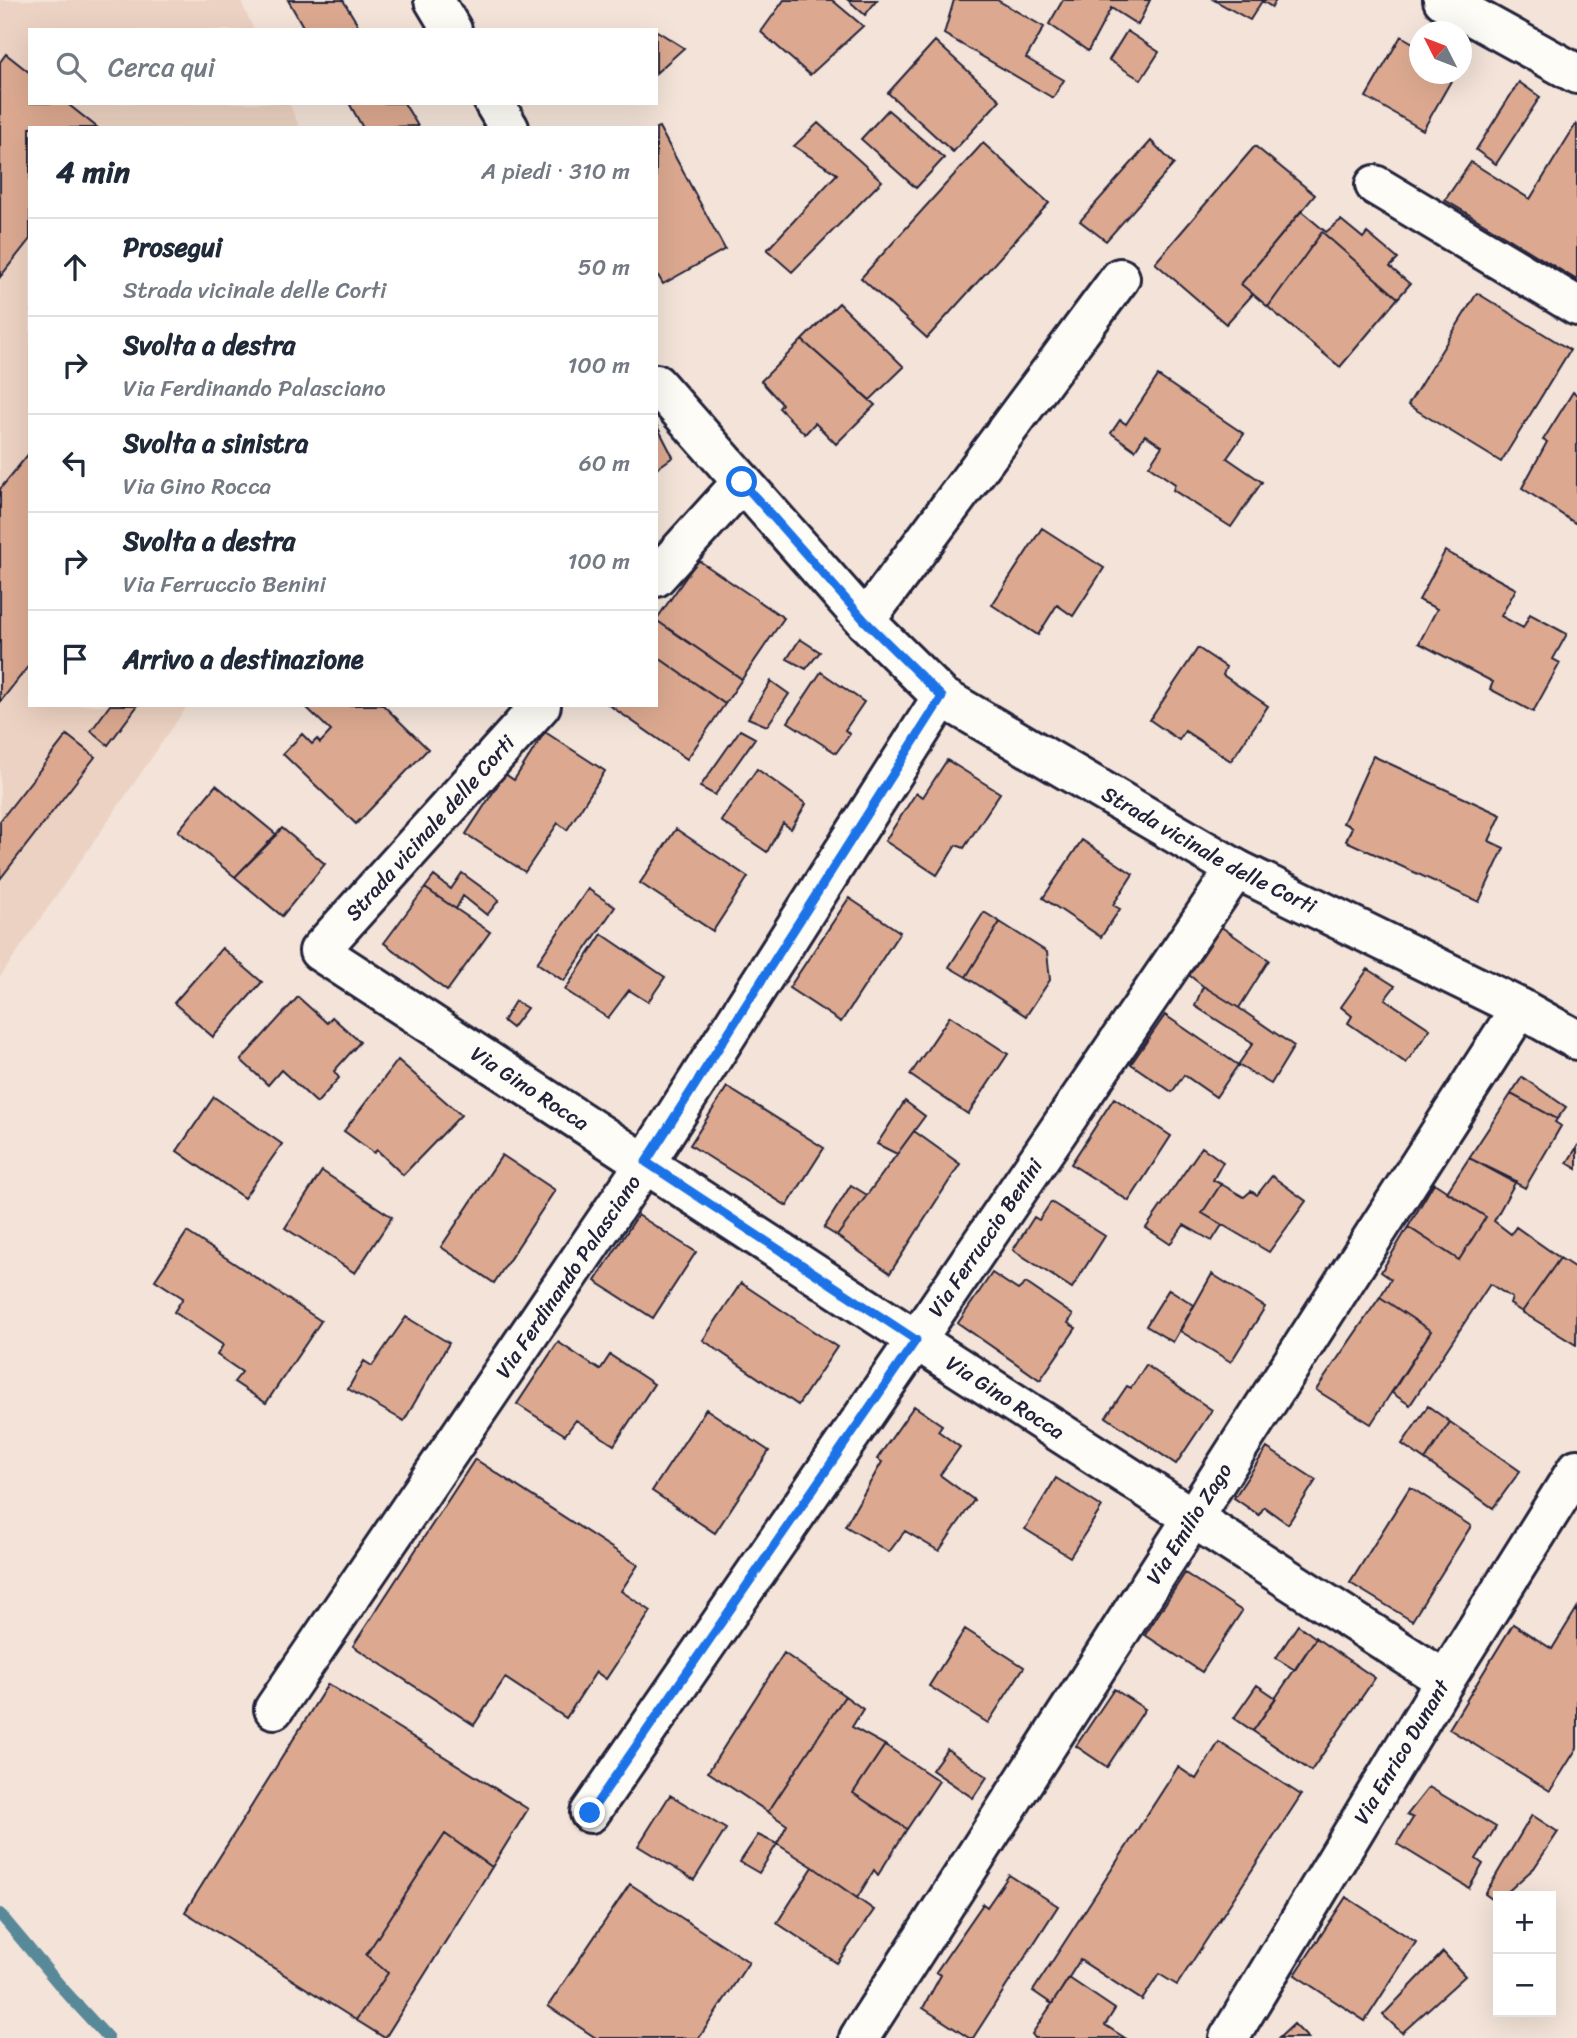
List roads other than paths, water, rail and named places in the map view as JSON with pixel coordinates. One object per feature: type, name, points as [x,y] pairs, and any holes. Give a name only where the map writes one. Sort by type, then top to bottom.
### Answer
[{"type":"street","points":[[434,0],[451,28]]},
{"type":"street","points":[[1443,0],[1577,74]]},
{"type":"street","points":[[495,105],[508,126]]},
{"type":"street","points":[[1375,184],[1577,306]]},
{"type":"street","points":[[865,621],[1120,278]]},
{"type":"street","name":"Strada vicinale delle Corti","points":[[658,386],[865,621],[942,697],[1236,869],[1520,1008],[1577,1040]]},
{"type":"street","points":[[658,576],[742,482]]},
{"type":"street","name":"Via Ferdinando Palasciano","points":[[274,1709],[646,1162],[942,697]]},
{"type":"street","name":"Strada vicinale delle Corti","points":[[319,951],[539,707]]},
{"type":"street","name":"Via Ferruccio Benini","points":[[590,1813],[1236,869]]},
{"type":"street","name":"Via Gino Rocca","points":[[319,951],[1445,1680]]},
{"type":"street","name":"Via Emilio Zago","points":[[859,2038],[1520,1008]]},
{"type":"street","name":"Via Enrico Dunant","points":[[1229,2038],[1445,1680],[1577,1469]]},
{"type":"waterway","points":[[0,1914],[108,2038]]}]
